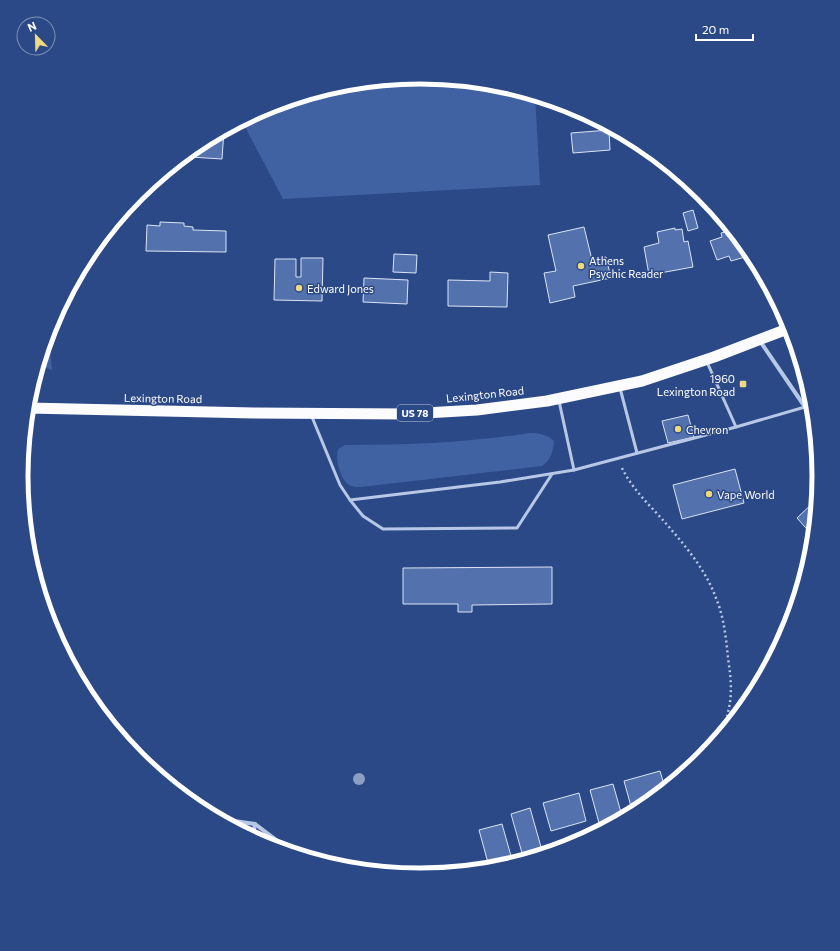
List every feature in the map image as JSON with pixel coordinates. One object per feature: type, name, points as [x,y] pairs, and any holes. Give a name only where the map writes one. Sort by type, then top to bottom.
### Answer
[{"type":"highway","name":"Lexington Road","points":[[34,408],[408,414],[477,410],[558,398],[642,381],[706,360],[784,330]]},
{"type":"street","points":[[759,340],[805,407]]},
{"type":"street","points":[[236,821],[255,824],[276,840]]},
{"type":"street","points":[[254,830],[255,824]]},
{"type":"lane","points":[[706,360],[736,427]]},
{"type":"lane","points":[[620,386],[637,453]]},
{"type":"lane","points":[[558,398],[574,470]]},
{"type":"lane","points":[[350,500],[574,470],[805,407]]},
{"type":"lane","points":[[311,413],[340,485],[363,516],[383,529],[517,528],[552,474]]},
{"type":"path","points":[[618,458],[625,475],[640,495],[669,526],[702,570],[716,599],[726,635],[731,681],[730,704],[727,716]]},
{"type":"shaded area","points":[[394,84],[446,84],[471,87],[496,91],[535,101],[540,185],[283,199],[244,125],[270,113],[294,104],[344,91]]},
{"type":"shaded area","points":[[50,347],[52,370],[43,367]]},
{"type":"shaded area","points":[[529,433],[542,434],[554,441],[551,455],[548,461],[542,466],[360,487],[351,486],[344,480],[339,470],[337,459],[338,449],[345,445],[437,443]]},
{"type":"building","points":[[605,130],[609,132],[610,150],[573,153],[571,133]]},
{"type":"building","points":[[224,136],[222,159],[192,157]]},
{"type":"building","points":[[693,210],[698,228],[688,231],[683,213]]},
{"type":"building","points":[[160,222],[184,223],[184,226],[193,227],[193,230],[226,231],[226,252],[146,251],[147,225],[160,226]]},
{"type":"building","name":"Athens Psychic Reader","points":[[584,227],[592,260],[606,257],[611,278],[573,286],[575,297],[550,303],[544,273],[556,271],[548,235]]},
{"type":"building","points":[[675,228],[675,230],[682,229],[684,242],[688,241],[693,267],[649,275],[644,247],[659,243],[657,232]]},
{"type":"building","points":[[727,231],[745,257],[731,261],[729,256],[717,260],[710,241],[722,237],[721,233]]},
{"type":"building","points":[[394,254],[417,255],[416,273],[393,272]]},
{"type":"building","name":"Edward Jones","points":[[301,258],[323,258],[322,301],[274,300],[275,259],[296,259],[296,277],[301,277]]},
{"type":"building","points":[[490,272],[508,273],[507,307],[448,306],[448,280],[490,281]]},
{"type":"building","points":[[364,278],[408,280],[407,304],[363,302]]},
{"type":"building","name":"Chevron","points":[[688,415],[694,437],[668,443],[662,421]]},
{"type":"building","name":"Vape World","points":[[735,469],[744,503],[682,519],[673,485]]},
{"type":"building","points":[[811,505],[808,531],[797,518]]},
{"type":"building","points":[[552,567],[552,604],[472,605],[472,612],[458,612],[458,604],[403,604],[403,568]]},
{"type":"building","points":[[660,771],[663,782],[631,806],[624,781]]},
{"type":"building","points":[[613,784],[621,812],[599,823],[590,790]]},
{"type":"building","points":[[579,793],[586,821],[551,831],[543,803]]},
{"type":"building","points":[[530,808],[541,847],[522,853],[511,814]]},
{"type":"building","points":[[502,824],[511,856],[488,861],[479,830]]},
{"type":"place","name":"Athens Psychic Reader","points":[[581,266]]},
{"type":"place","name":"Edward Jones","points":[[299,288]]},
{"type":"place","name":"1960 Lexington Road","points":[[743,384]]},
{"type":"place","name":"Chevron","points":[[678,429]]},
{"type":"place","name":"Vape World","points":[[709,494]]}]
